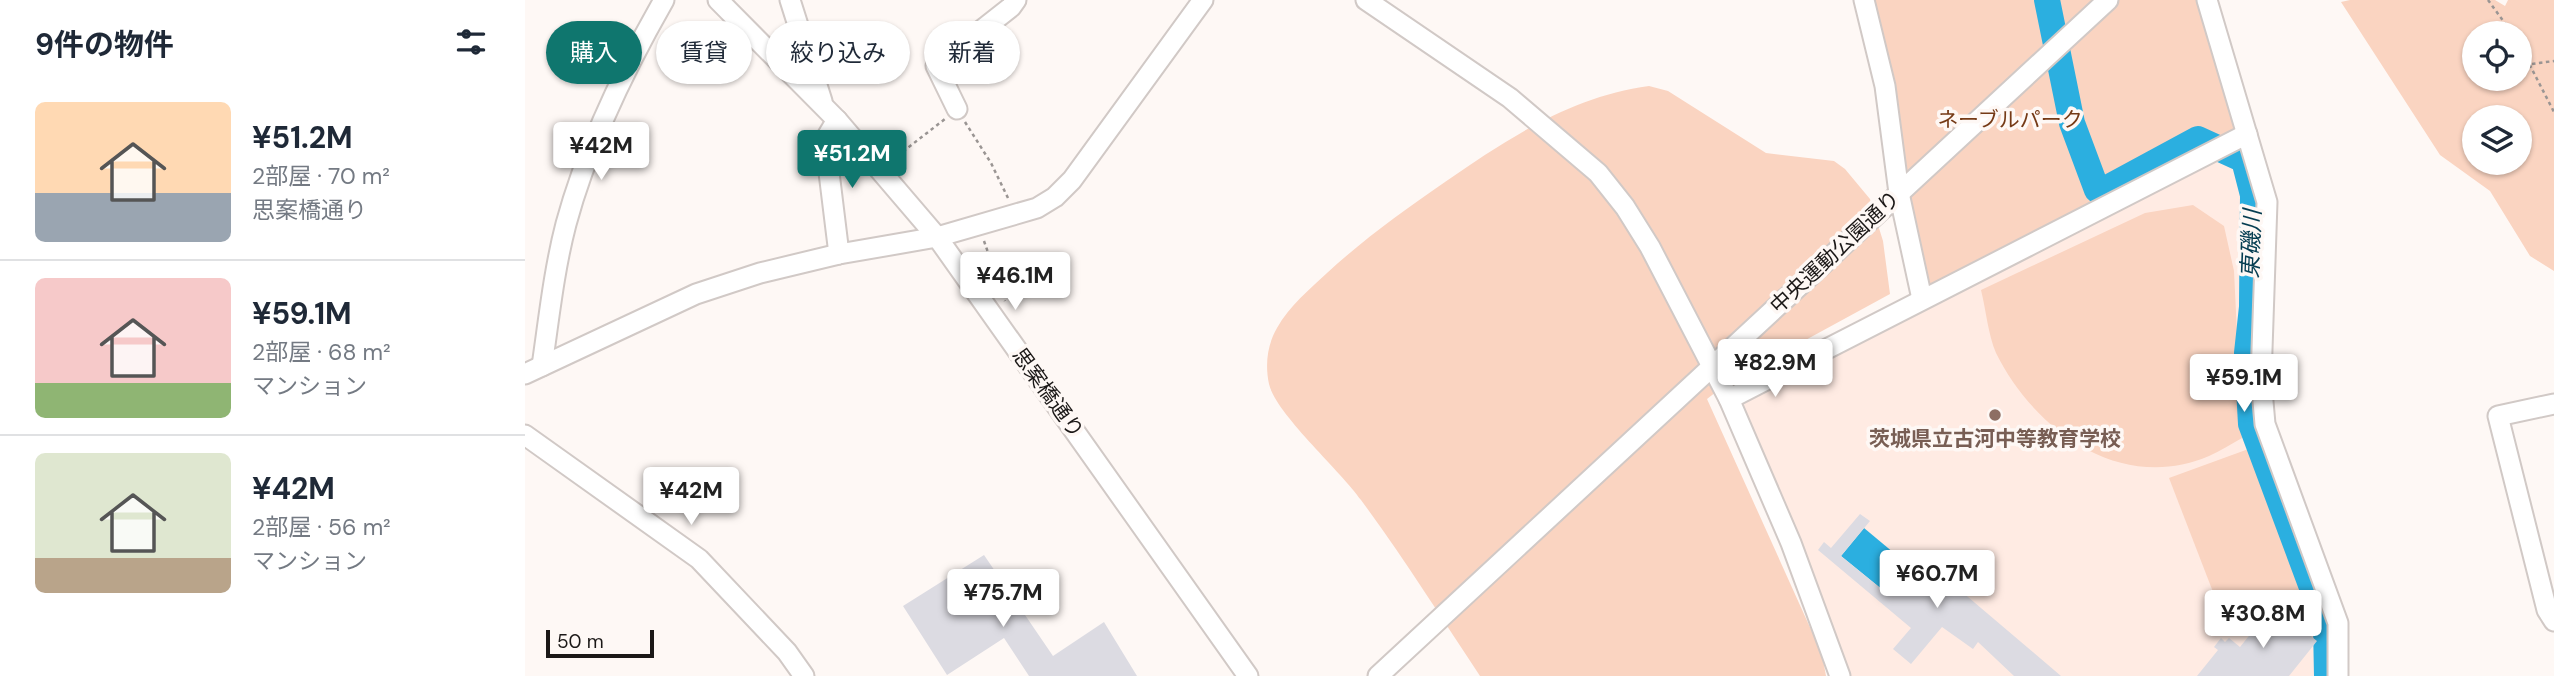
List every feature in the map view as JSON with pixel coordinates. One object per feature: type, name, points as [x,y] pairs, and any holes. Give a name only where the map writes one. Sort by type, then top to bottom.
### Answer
[{"type":"street","points":[[534,370],[574,197],[630,59],[664,0]]},
{"type":"street","name":"思案橋通り","points":[[718,0],[837,120],[937,237],[1248,676]]},
{"type":"street","points":[[790,0],[823,105]]},
{"type":"street","points":[[957,109],[936,66],[1011,7],[1016,0]]},
{"type":"street","points":[[534,370],[696,294],[760,273],[839,254],[937,237],[1037,208],[1055,197],[1072,180],[1203,0]]},
{"type":"street","points":[[1366,0],[1510,98],[1598,173],[1625,207],[1650,247],[1729,399],[1791,543],[1840,676]]},
{"type":"street","points":[[1864,0],[1885,86],[1899,193],[1922,299]]},
{"type":"street","name":"中央運動公園通り","points":[[1378,676],[2108,0]]},
{"type":"street","points":[[2207,0],[2267,202],[2261,379],[2265,424],[2338,623],[2338,676]]},
{"type":"street","points":[[837,120],[825,140],[839,254]]},
{"type":"street","points":[[1729,399],[2247,134]]},
{"type":"street","points":[[2554,404],[2498,416],[2547,610],[2554,621]]},
{"type":"street","points":[[525,435],[699,559],[787,652],[804,676]]},
{"type":"path","points":[[2488,0],[2503,21]]},
{"type":"path","points":[[2554,61],[2532,64],[2554,112]]},
{"type":"path","points":[[881,170],[957,109],[1006,188],[1013,215]]},
{"type":"path","points":[[978,225],[1007,309],[1002,328]]},
{"type":"shaded area","name":"茨城県立古河中等教育学校","points":[[2223,151],[2238,157],[2250,202],[2248,303],[2243,357],[2247,425],[2323,626],[2323,676],[1848,676],[1739,404]]},
{"type":"green space","name":"ネーブルパーク","points":[[1863,0],[2207,0],[2247,134],[1922,299]]},
{"type":"green space","points":[[2495,0],[2505,6],[2508,0],[2554,0],[2554,271],[2530,256],[2490,191],[2468,175],[2532,175],[2532,105],[2462,105],[2462,171],[2440,155],[2341,2]]},
{"type":"green space","points":[[1649,86],[1668,91],[1766,153],[1834,161],[1845,169],[1870,199],[1883,241],[1890,294],[1730,381],[1707,399],[1822,654],[1826,676],[1480,676],[1377,522],[1352,488],[1284,411],[1269,384],[1269,348],[1282,320],[1307,292],[1370,237],[1516,135],[1593,99]]},
{"type":"green space","points":[[2193,205],[2224,226],[2234,271],[2242,438],[2209,456],[2176,466],[2144,467],[2113,460],[2084,448],[2057,429],[2033,407],[2012,381],[1993,346],[1981,290],[2145,213]]},
{"type":"green space","points":[[2254,447],[2308,591],[2225,623],[2169,478]]},
{"type":"water","points":[[1864,528],[1906,563],[1884,591],[1841,556]]},
{"type":"building","points":[[1860,514],[1870,521],[1841,556],[1884,591],[1915,552],[2061,676],[2014,676],[1978,642],[1973,649],[1942,627],[1911,664],[1893,649],[1911,628],[1818,550],[1824,542],[1831,548]]},
{"type":"building","points":[[984,555],[1053,656],[1104,622],[1137,676],[1029,676],[1004,638],[947,675],[903,606]]},
{"type":"building","points":[[2273,606],[2317,641],[2289,676],[2197,676],[2218,650],[2214,647],[2221,638],[2225,642],[2229,638],[2240,647]]},
{"type":"waterway","name":"東磯川","points":[[2047,0],[2072,123],[2097,190],[2100,192],[2198,139],[2244,160],[2253,195],[2252,307],[2247,353],[2251,424],[2326,625],[2327,676]]},
{"type":"place","name":"茨城県立古河中等教育学校","points":[[1995,415]]}]
